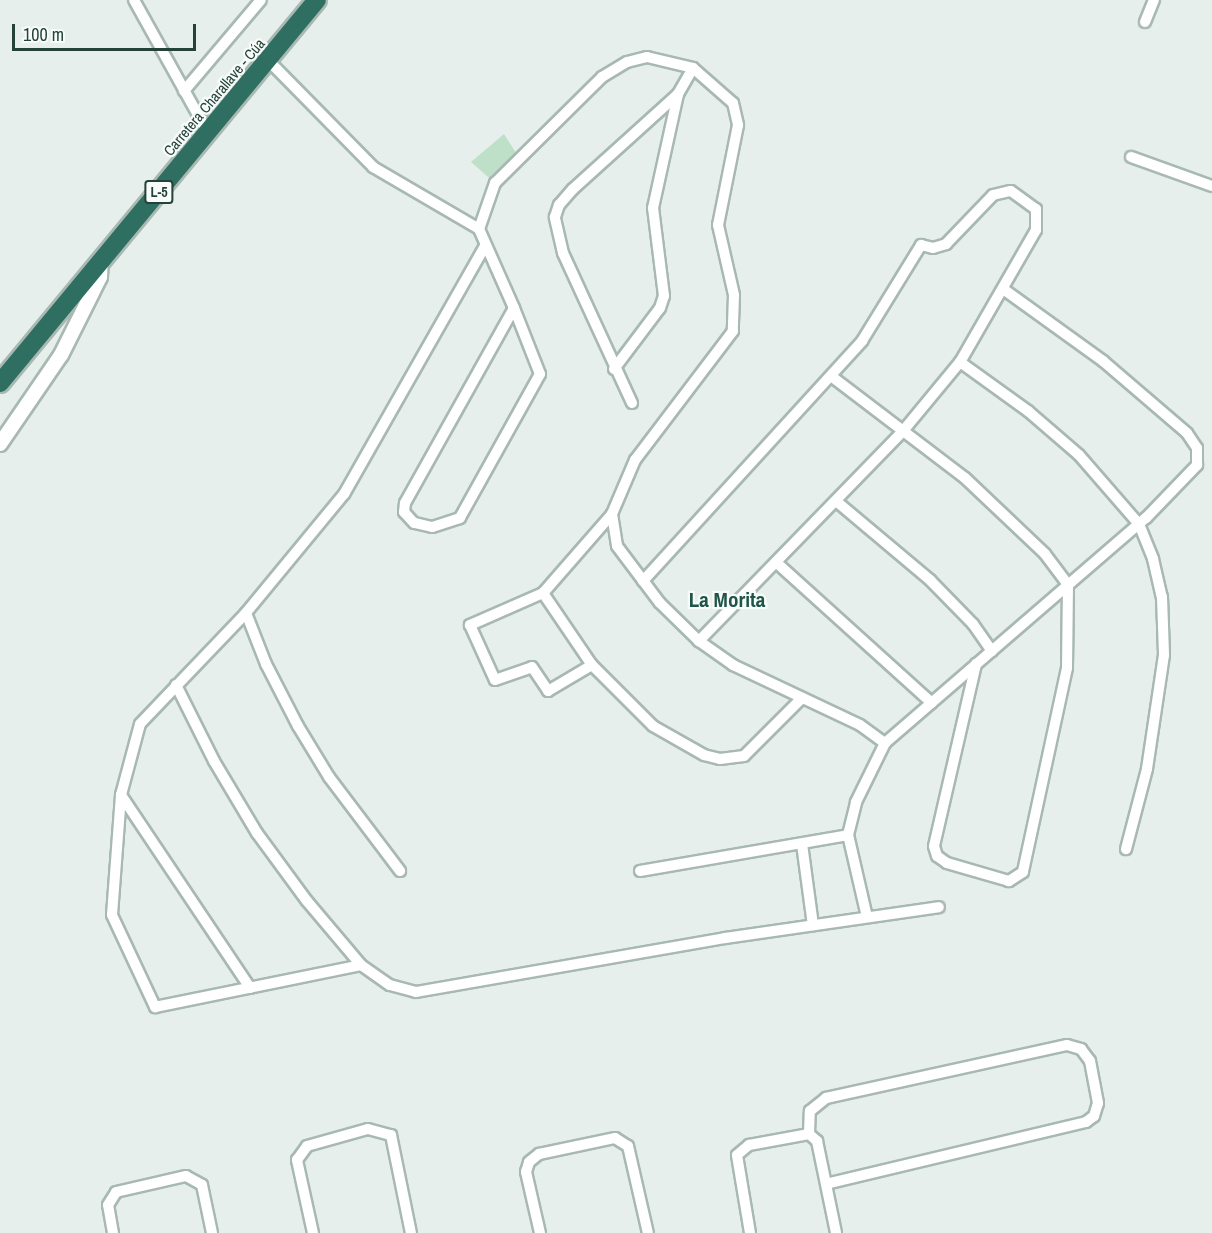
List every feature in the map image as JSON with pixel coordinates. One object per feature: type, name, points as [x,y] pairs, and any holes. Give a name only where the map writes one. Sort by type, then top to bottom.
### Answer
[{"type":"highway","name":"Carretera Charallave - Cúa","points":[[0,382],[317,0]]},
{"type":"street","points":[[134,0],[208,133]]},
{"type":"street","points":[[184,91],[261,0]]},
{"type":"street","points":[[1145,22],[1154,0]]},
{"type":"street","points":[[514,308],[405,503],[404,512],[414,523],[432,527],[460,518],[540,374],[514,308],[479,229],[495,183],[602,77],[627,62],[647,57],[693,68],[733,103],[738,125],[718,225],[734,295],[733,331],[635,460],[612,514],[543,593],[470,625],[495,680],[532,667],[548,691],[592,665]]},
{"type":"street","points":[[268,60],[373,167],[479,229]]},
{"type":"street","points":[[614,369],[660,308],[664,296],[653,208],[678,94],[693,68]]},
{"type":"street","points":[[632,403],[614,369],[563,253],[555,217],[559,205],[573,189],[678,94]]},
{"type":"street","points":[[1131,157],[1212,186]]},
{"type":"street","points":[[643,581],[831,376],[880,315],[921,245],[933,248],[946,244],[981,203],[993,195],[1011,191],[1036,209],[1036,231],[960,362],[903,431],[778,564],[699,641]]},
{"type":"street","points":[[362,965],[155,1007],[112,915],[122,795],[140,724],[246,613],[344,494],[485,246]]},
{"type":"street","points":[[0,444],[61,355],[100,277],[101,260]]},
{"type":"street","points":[[867,918],[848,835],[856,802],[885,743],[1139,524],[1192,474],[1198,459],[1194,442],[1132,383],[1003,289]]},
{"type":"street","points":[[960,362],[1028,411],[1079,455],[1139,524],[1158,576],[1165,640],[1153,739],[1126,849]]},
{"type":"street","points":[[831,376],[903,431],[1008,517],[1045,554],[1068,585],[1067,668],[1023,872],[1009,881],[947,863],[937,856],[934,846],[976,664]]},
{"type":"street","points":[[836,501],[930,580],[973,624],[992,651]]},
{"type":"street","points":[[612,514],[617,546],[643,581],[699,641],[733,665],[860,725],[885,743]]},
{"type":"street","points":[[778,564],[932,703]]},
{"type":"street","points":[[543,593],[592,665],[653,726],[704,755],[720,759],[744,756],[802,698]]},
{"type":"street","points":[[246,613],[266,664],[298,726],[329,777],[400,871]]},
{"type":"street","points":[[176,685],[214,761],[257,833],[307,901],[362,965],[390,985],[416,992],[813,925],[939,907]]},
{"type":"street","points":[[122,795],[250,988]]},
{"type":"street","points":[[640,871],[848,835]]},
{"type":"street","points":[[802,844],[813,925]]},
{"type":"street","points":[[809,1134],[810,1111],[826,1098],[1067,1045],[1081,1049],[1090,1060],[1098,1103],[1094,1116],[1086,1122],[826,1184]]},
{"type":"street","points":[[313,1233],[297,1160],[307,1146],[368,1129],[391,1135],[411,1233]]},
{"type":"street","points":[[809,1134],[817,1141],[836,1233]]},
{"type":"street","points":[[750,1233],[737,1155],[748,1145],[809,1134]]},
{"type":"street","points":[[540,1233],[526,1172],[529,1162],[539,1154],[615,1137],[628,1146],[648,1233]]},
{"type":"street","points":[[112,1233],[108,1205],[116,1192],[186,1176],[202,1185],[212,1233]]},
{"type":"green space","points":[[504,134],[520,159],[495,183],[471,162]]},
{"type":"district","name":"La Morita","points":[[727,600]]}]
